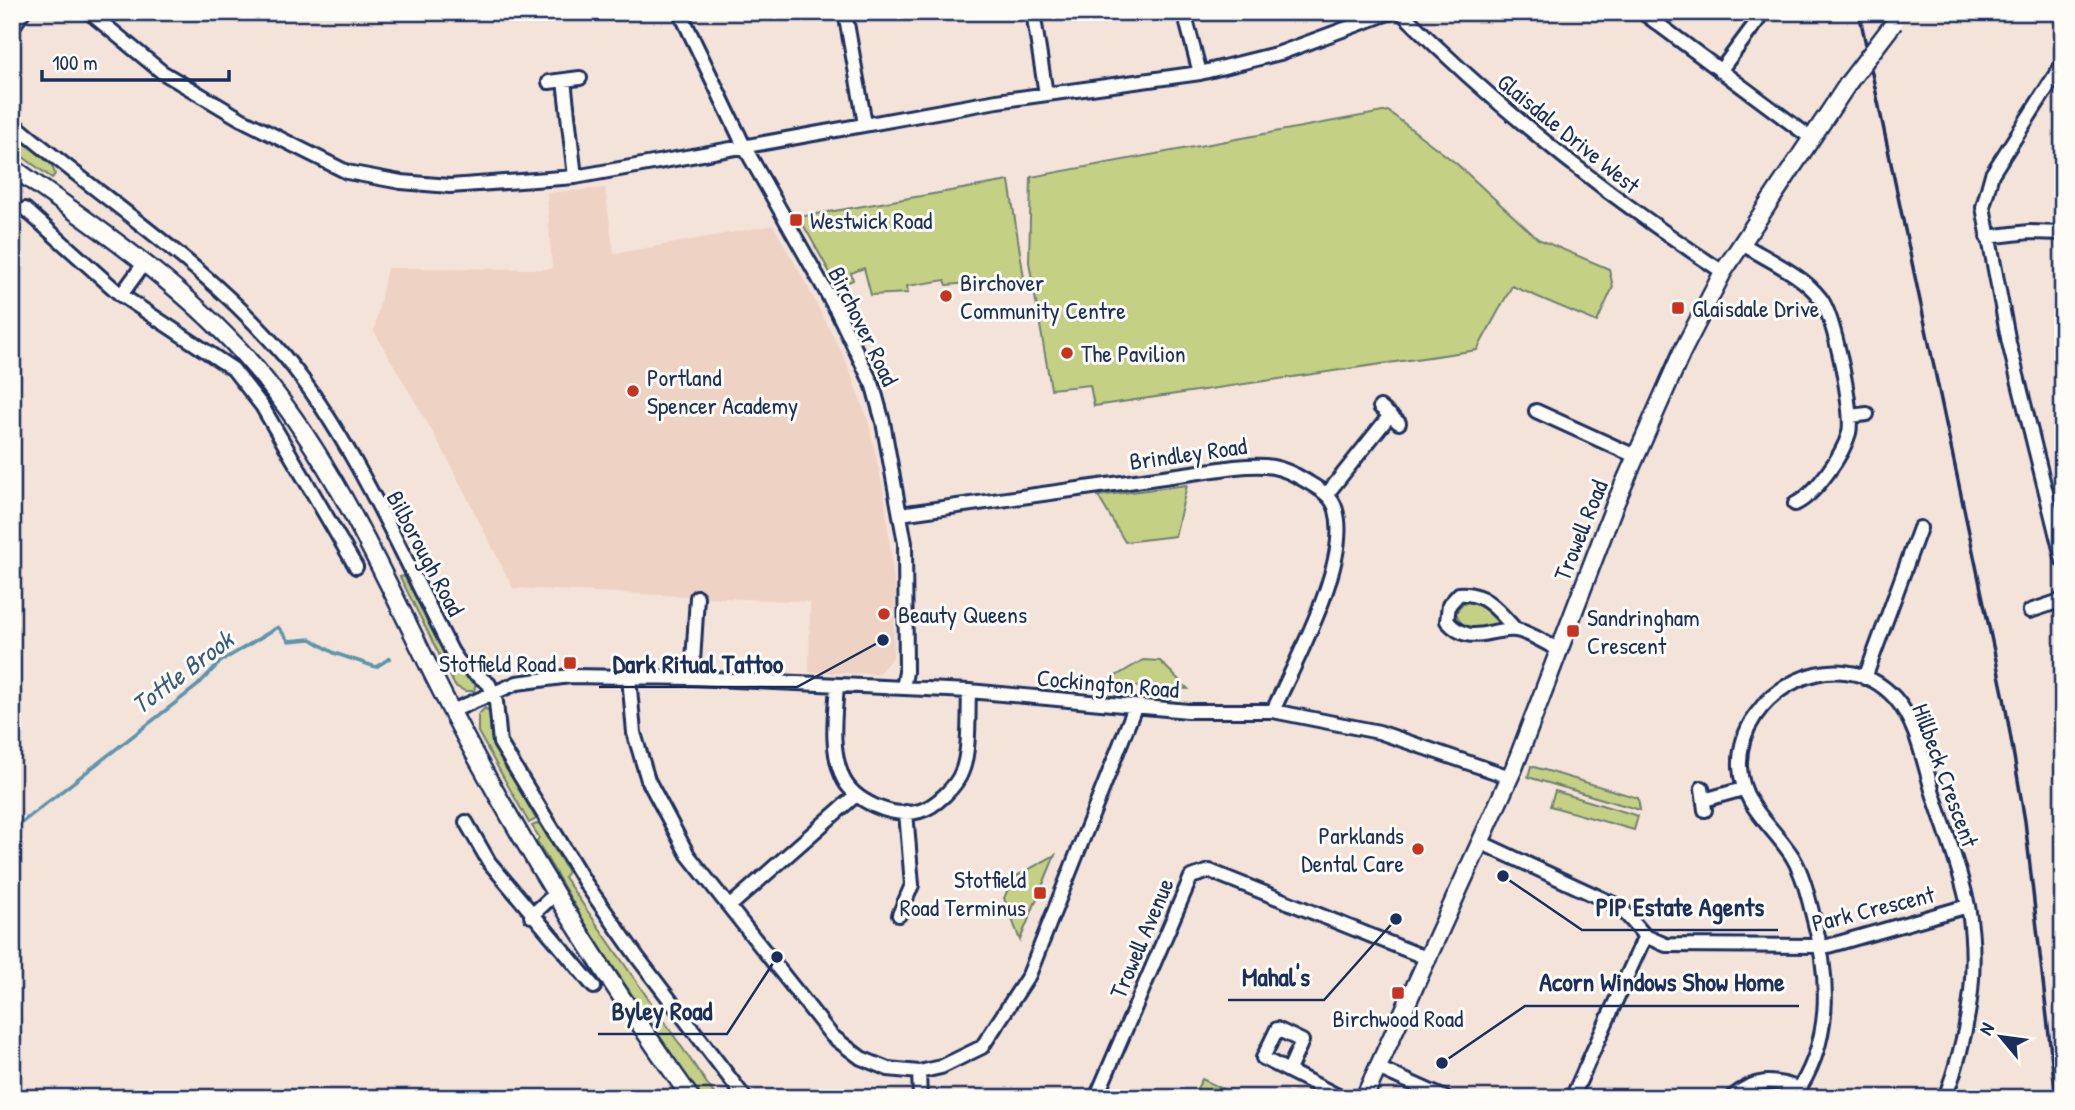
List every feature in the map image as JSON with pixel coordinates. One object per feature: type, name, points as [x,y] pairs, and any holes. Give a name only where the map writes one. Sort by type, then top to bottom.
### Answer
[{"type":"main road","name":"Trowell Road","points":[[1364,1098],[1510,777],[1634,456],[1723,272],[1849,82],[1898,18]]},
{"type":"main road","name":"Bilborough Road","points":[[12,167],[145,262],[198,307],[232,341],[293,417],[321,458],[366,536],[498,799],[555,894],[691,1098]]},
{"type":"street","points":[[12,28],[23,12]]},
{"type":"street","points":[[89,12],[162,72],[242,119],[347,172],[401,182],[450,186],[575,177],[864,124],[1046,94],[1200,73],[1280,53],[1391,12]]},
{"type":"street","name":"Birchover Road","points":[[680,12],[744,146],[837,311],[873,386],[883,422],[905,543],[906,672],[903,688]]},
{"type":"street","points":[[845,12],[864,124]]},
{"type":"street","points":[[1033,12],[1046,94]]},
{"type":"street","points":[[1184,12],[1200,73]]},
{"type":"street","name":"Glaisdale Drive West","points":[[1401,12],[1515,121],[1635,214],[1723,272]]},
{"type":"street","points":[[1642,12],[1811,138]]},
{"type":"street","points":[[1720,71],[1758,20]]},
{"type":"street","points":[[2063,63],[1989,180],[1983,207],[1987,237],[2031,440],[2063,561]]},
{"type":"street","points":[[549,82],[580,78]]},
{"type":"street","points":[[564,80],[575,177]]},
{"type":"street","name":"Bilborough Road","points":[[12,122],[224,295],[286,358],[345,448],[452,652],[459,662],[489,684],[494,692]]},
{"type":"street","points":[[25,209],[121,295],[208,350],[247,385],[356,567]]},
{"type":"street","points":[[1987,237],[2029,232],[2063,233]]},
{"type":"street","points":[[1741,243],[1806,284],[1822,299],[1832,321],[1850,416],[1844,444],[1814,478],[1811,495],[1795,504]]},
{"type":"street","points":[[121,295],[145,262]]},
{"type":"street","points":[[1536,411],[1634,456]]},
{"type":"street","points":[[1850,416],[1867,414]]},
{"type":"street","points":[[1273,711],[1339,555],[1336,509],[1326,494],[1390,415]]},
{"type":"street","name":"Brindley Road","points":[[900,514],[1268,464],[1294,473],[1326,494]]},
{"type":"street","points":[[1865,678],[1919,545],[1920,528]]},
{"type":"street","points":[[1516,630],[1479,636],[1457,632],[1447,621],[1449,605],[1459,594],[1474,593],[1492,604],[1516,630],[1558,649]]},
{"type":"street","points":[[692,678],[697,597]]},
{"type":"street","points":[[2030,611],[2063,600]]},
{"type":"street","name":"Hillbeck Crescent","points":[[1821,946],[1795,862],[1749,803],[1744,789],[1740,752],[1748,725],[1763,702],[1790,682],[1829,672],[1865,678],[1886,689],[1909,719],[1968,906],[1972,946],[1970,1006],[1964,1041],[1945,1098]]},
{"type":"street","points":[[629,677],[634,733],[648,780],[688,855],[832,1036],[861,1058],[888,1069],[919,1072],[941,1067],[982,1047],[1029,975],[1135,707]]},
{"type":"street","name":"Cockington Road","points":[[452,711],[494,692],[545,678],[692,678],[969,691],[1188,711],[1273,711],[1379,732],[1510,777]]},
{"type":"street","points":[[837,685],[834,743],[843,778],[856,795],[888,811],[906,812],[920,811],[937,800],[962,771],[969,691]]},
{"type":"street","points":[[494,692],[500,743],[565,851],[638,958],[745,1098]]},
{"type":"street","points":[[1704,799],[1744,789]]},
{"type":"street","points":[[730,906],[856,795]]},
{"type":"street","points":[[899,915],[912,885],[906,812]]},
{"type":"street","points":[[466,822],[489,862],[531,916],[594,987]]},
{"type":"street","points":[[1482,843],[1620,907],[1644,936],[1572,1098]]},
{"type":"street","name":"Trowell Avenue","points":[[1096,1098],[1191,877],[1210,871],[1429,959]]},
{"type":"street","points":[[531,916],[555,894]]},
{"type":"street","name":"Park Crescent","points":[[1644,936],[1674,945],[1821,946],[1968,906]]},
{"type":"street","points":[[1731,1098],[1746,1086],[1768,1080],[1797,1093],[1813,1063],[1824,1022],[1826,974],[1821,946]]},
{"type":"street","points":[[1378,1068],[1446,1098]]},
{"type":"street","points":[[1289,1070],[1342,1098]]},
{"type":"street","points":[[919,1072],[920,1098]]},
{"type":"shaded area","name":"Portland Spencer Academy","points":[[605,188],[614,254],[773,225],[801,274],[846,361],[868,421],[884,492],[895,590],[893,657],[878,674],[809,672],[810,602],[513,588],[443,450],[374,331],[387,268],[552,269],[547,193]]},
{"type":"green space","points":[[1388,111],[1457,164],[1538,239],[1609,269],[1613,287],[1597,322],[1512,286],[1477,350],[1094,406],[1090,385],[1051,389],[1029,262],[1031,177]]},
{"type":"green space","points":[[12,130],[51,163],[55,174],[52,178],[12,149]]},
{"type":"green space","points":[[1009,181],[1024,278],[947,285],[945,280],[907,286],[908,293],[871,295],[864,268],[851,273],[853,280],[844,284],[853,305],[849,307],[799,217]]},
{"type":"green space","points":[[1187,485],[1175,536],[1125,542],[1098,496]]},
{"type":"green space","points":[[404,576],[447,656],[476,683],[474,691],[465,691],[455,686],[400,577]]},
{"type":"green space","points":[[1470,601],[1479,603],[1505,628],[1463,628],[1456,613],[1460,606]]},
{"type":"green space","points":[[1143,660],[1160,661],[1188,689],[1101,685]]},
{"type":"green space","points":[[485,708],[490,713],[491,738],[536,819],[529,823],[478,732],[478,715]]},
{"type":"green space","points":[[1531,766],[1638,798],[1640,810],[1528,777]]},
{"type":"green space","points":[[1555,791],[1638,816],[1634,830],[1550,806]]},
{"type":"green space","points":[[539,823],[568,872],[564,877],[717,1098],[701,1098],[592,935],[537,841],[539,837],[532,826]]},
{"type":"green space","points":[[1055,855],[1020,940],[1004,898],[1013,878]]},
{"type":"green space","points":[[1202,1079],[1241,1098],[1192,1098]]},
{"type":"waterway","name":"Tottle Brook","points":[[12,830],[197,686],[220,662],[278,627],[289,641],[311,639],[334,653],[376,667],[390,658]]},
{"type":"railway","points":[[1859,12],[2004,698],[2025,821],[2056,1098]]},
{"type":"place","name":"Westwick Road","points":[[796,220]]},
{"type":"place","name":"Birchover Community Centre","points":[[946,296]]},
{"type":"place","name":"Glaisdale Drive","points":[[1678,308]]},
{"type":"place","name":"The Pavilion","points":[[1067,353]]},
{"type":"place","name":"Portland Spencer Academy","points":[[633,391]]},
{"type":"place","name":"Beauty Queens","points":[[884,614]]},
{"type":"place","name":"Sandringham Crescent","points":[[1573,631]]},
{"type":"place","name":"Dark Ritual Tattoo","points":[[883,640]]},
{"type":"place","name":"Stotfield Road","points":[[570,663]]},
{"type":"place","name":"Parklands Dental Care","points":[[1418,849]]},
{"type":"place","name":"PIP Estate Agents","points":[[1503,876]]},
{"type":"place","name":"Stotfield Road Terminus","points":[[1040,893]]},
{"type":"place","name":"Mahal's","points":[[1396,919]]},
{"type":"place","name":"Byley Road","points":[[777,957]]},
{"type":"place","name":"Birchwood Road","points":[[1398,993]]},
{"type":"place","name":"Acorn Windows Show Home","points":[[1442,1063]]}]
